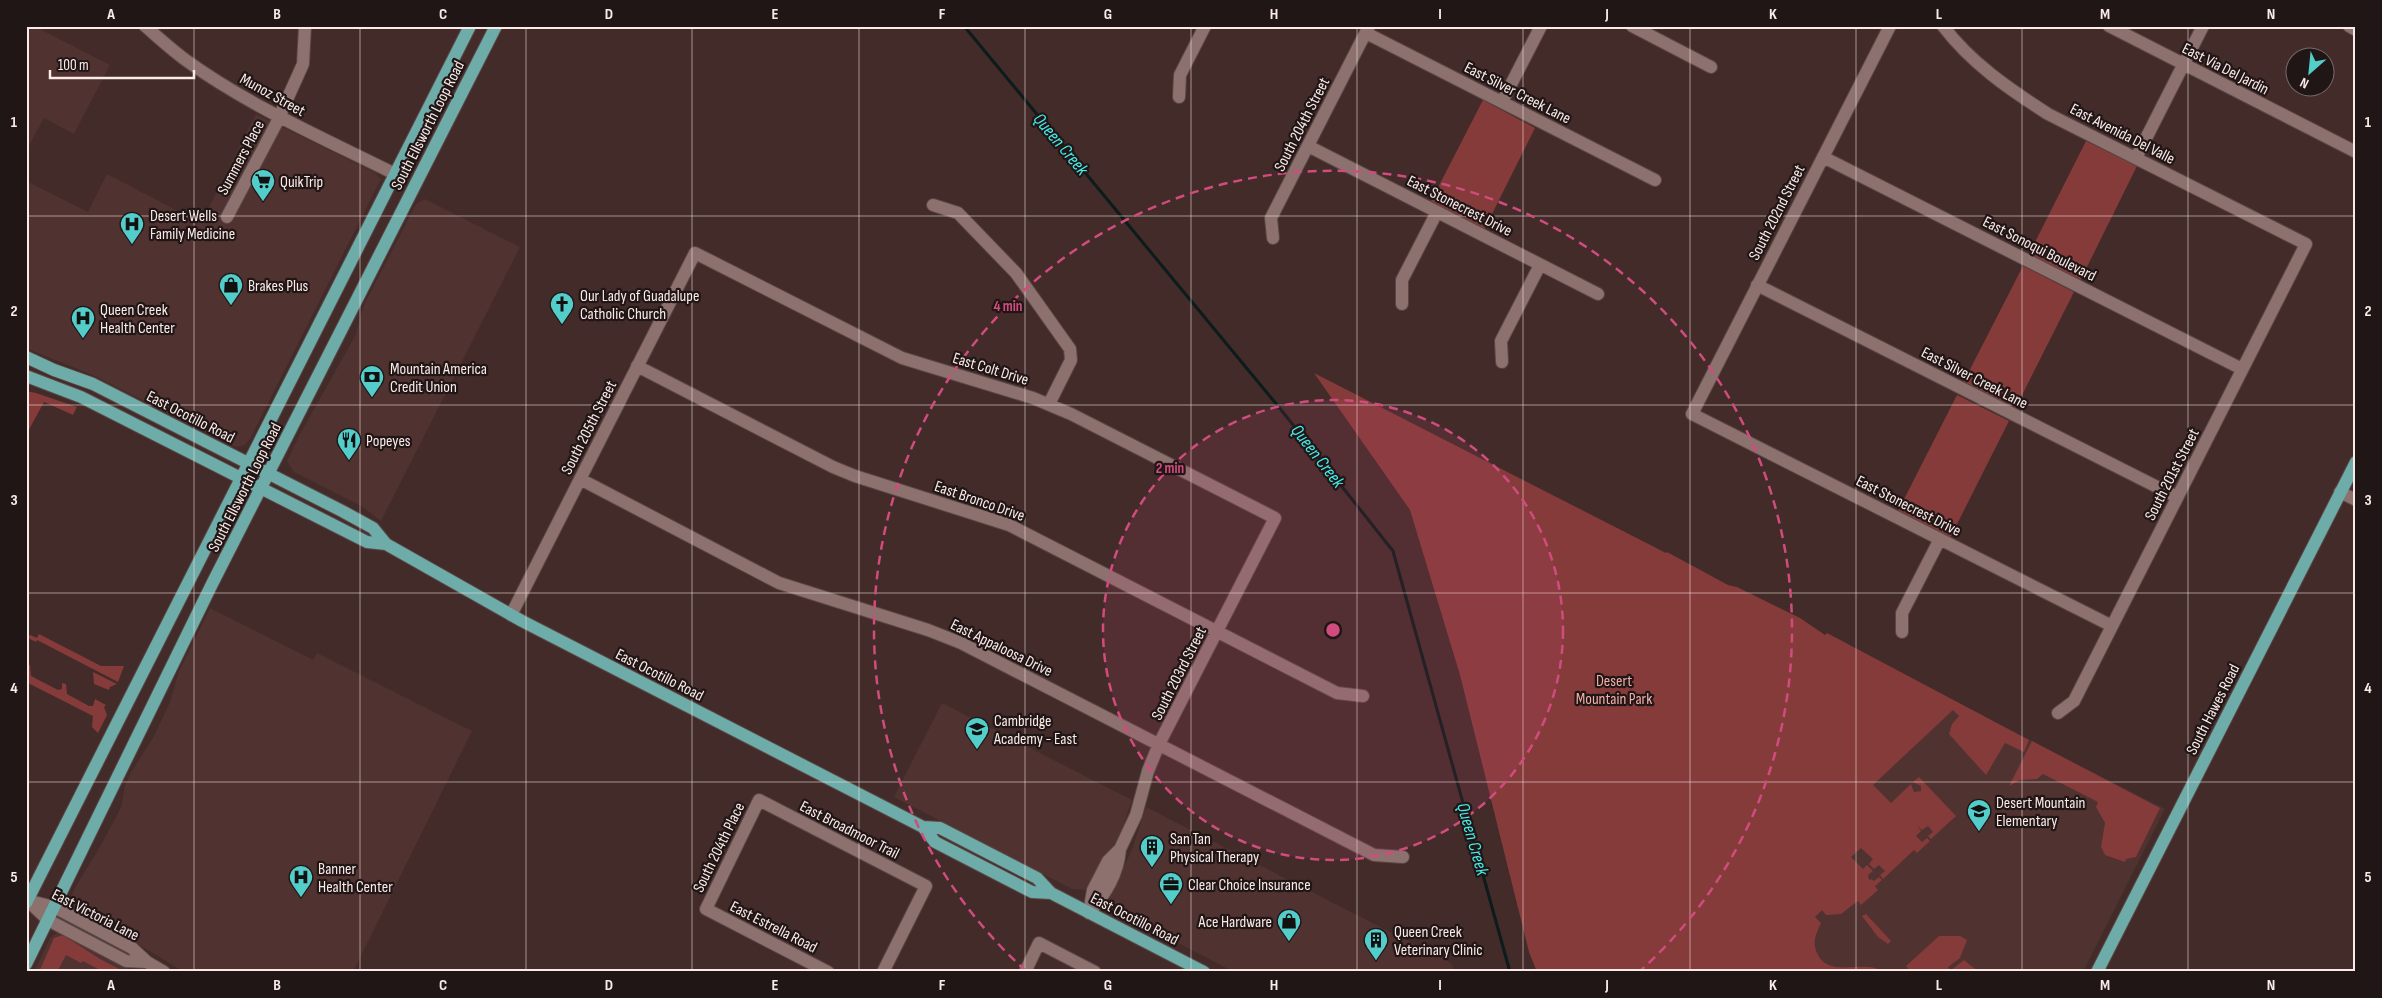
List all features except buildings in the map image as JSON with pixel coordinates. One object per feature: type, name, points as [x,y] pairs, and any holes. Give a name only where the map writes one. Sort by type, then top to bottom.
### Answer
[{"type":"main road","name":"South Ellsworth Loop Road","points":[[27,901],[470,26]]},
{"type":"main road","name":"South Ellsworth Loop Road","points":[[26,964],[268,474],[496,26]]},
{"type":"main road","points":[[395,174],[416,184]]},
{"type":"main road","name":"East Ocotillo Road","points":[[26,357],[54,370],[93,384],[373,528],[386,544],[511,615],[923,828],[940,828],[1037,878],[1051,893],[1204,972]]},
{"type":"main road","name":"East Ocotillo Road","points":[[26,376],[81,397],[367,542],[386,544]]},
{"type":"main road","name":"South Hawes Road","points":[[2097,972],[2356,462]]},
{"type":"street","name":"Munoz Street","points":[[145,26],[192,65],[279,117],[395,174]]},
{"type":"street","name":"Summers Place","points":[[227,217],[279,117],[303,64],[305,26]]},
{"type":"street","points":[[1179,97],[1180,76],[1205,26]]},
{"type":"street","points":[[1502,102],[1541,26]]},
{"type":"street","points":[[1632,26],[1711,67]]},
{"type":"street","name":"South 202nd Street","points":[[1692,414],[1890,26]]},
{"type":"street","name":"East Avenida Del Valle","points":[[1943,26],[1974,60],[2012,91],[2048,114],[2306,244]]},
{"type":"street","name":"East Via Del Jardin","points":[[2109,26],[2356,152]]},
{"type":"street","points":[[2136,158],[2203,26]]},
{"type":"street","points":[[2349,26],[2356,30]]},
{"type":"street","name":"East Silver Creek Lane","points":[[1367,30],[1655,180]]},
{"type":"street","name":"South 204th Street","points":[[1274,238],[1271,218],[1367,30]]},
{"type":"street","name":"East Stonecrest Drive","points":[[1308,146],[1598,294]]},
{"type":"street","name":"East Sonoqui Boulevard","points":[[1823,156],[2242,369]]},
{"type":"street","points":[[933,205],[958,213],[1016,273],[1070,349],[1071,360],[1049,404]]},
{"type":"street","points":[[1402,304],[1402,280],[1437,212]]},
{"type":"street","name":"South 201st Street","points":[[2058,713],[2074,701],[2306,244]]},
{"type":"street","name":"East Colt Drive","points":[[695,253],[902,358],[1049,404],[1275,518]]},
{"type":"street","name":"South 205th Street","points":[[511,615],[695,253]]},
{"type":"street","points":[[1502,362],[1501,340],[1540,264]]},
{"type":"street","name":"East Silver Creek Lane","points":[[1758,285],[2177,497]]},
{"type":"street","name":"East Bronco Drive","points":[[637,366],[833,467],[855,476],[1009,525],[1337,693],[1363,696]]},
{"type":"street","name":"East Stonecrest Drive","points":[[1692,414],[2112,626]]},
{"type":"street","name":"East Appaloosa Drive","points":[[580,479],[779,583],[928,630],[961,643],[1374,855],[1403,857]]},
{"type":"street","points":[[2340,492],[2356,500]]},
{"type":"street","name":"South 203rd Street","points":[[1089,913],[1093,890],[1108,862],[1120,849],[1136,815],[1148,771],[1159,744],[1275,518]]},
{"type":"street","points":[[1902,632],[1902,613],[1940,539]]},
{"type":"street","name":"East Broadmoor Trail","points":[[759,800],[926,886],[883,972]]},
{"type":"street","name":"South 204th Place","points":[[706,909],[759,800]]},
{"type":"street","name":"East Victoria Lane","points":[[27,901],[54,907],[132,948],[147,962],[164,972]]},
{"type":"street","name":"East Victoria Lane","points":[[27,901],[48,920],[126,961],[147,962]]},
{"type":"street","name":"East Estrella Road","points":[[706,909],[821,970]]},
{"type":"street","points":[[1025,972],[1039,943],[1095,972]]},
{"type":"shaded area","points":[[26,26],[34,26],[110,65],[74,134],[44,118],[26,151]]},
{"type":"shaded area","points":[[256,114],[375,173],[381,179],[250,439],[245,445],[236,447],[97,377],[26,348],[26,181],[88,212],[107,174],[201,223]]},
{"type":"shaded area","points":[[425,199],[520,247],[381,521],[361,506],[294,472],[287,461],[355,336],[364,305],[416,204]]},
{"type":"shaded area","points":[[210,608],[313,660],[317,653],[472,731],[353,972],[184,972],[136,943],[76,913],[70,907],[70,898],[121,807],[125,785],[154,736],[170,702],[179,671]]},
{"type":"shaded area","name":"Desert Mountain Elementary","points":[[1889,668],[2165,809],[2083,972],[1830,972],[1659,884]]},
{"type":"shaded area","name":"Cambridge Academy - East","points":[[942,703],[1132,800],[1122,829],[1092,886],[1085,890],[1072,889],[894,797]]},
{"type":"shaded area","points":[[1146,807],[1451,963],[1456,972],[1234,972],[1122,914],[1111,906],[1109,896],[1131,852]]},
{"type":"shaded area","points":[[58,932],[72,934],[101,956],[136,972],[34,972],[50,938]]},
{"type":"green space","points":[[1483,100],[1535,128],[1484,230],[1430,203]]},
{"type":"green space","points":[[2086,141],[2137,166],[2080,281],[2029,254]]},
{"type":"green space","points":[[2023,266],[2074,292],[2015,409],[1963,383]]},
{"type":"green space","name":"Desert Mountain Park","points":[[1314,373],[1667,552],[1728,585],[1737,587],[1800,618],[1825,635],[1827,633],[2029,740],[2024,752],[2005,743],[1986,775],[1949,734],[1952,724],[1959,716],[1953,710],[1873,785],[1891,803],[1911,784],[1914,792],[1921,791],[1921,786],[1913,782],[1919,777],[1956,816],[1931,839],[1928,836],[1933,832],[1928,826],[1922,830],[1917,825],[1921,831],[1916,836],[1922,842],[1927,838],[1930,841],[1917,853],[1914,850],[1883,879],[1880,875],[1885,871],[1879,865],[1874,869],[1869,864],[1873,859],[1861,848],[1851,857],[1863,869],[1867,865],[1873,871],[1868,875],[1869,880],[1874,881],[1879,877],[1882,880],[1875,886],[1878,890],[1861,905],[1858,901],[1841,914],[1826,915],[1822,910],[1815,917],[1821,923],[1816,934],[1815,945],[1817,953],[1823,961],[1838,967],[1867,967],[1876,968],[1884,972],[1537,972],[1529,952],[1460,675],[1410,510]]},
{"type":"green space","points":[[26,391],[77,407],[73,415],[44,402],[26,435]]},
{"type":"green space","points":[[1957,395],[2009,421],[1950,538],[1898,511]]},
{"type":"green space","points":[[39,634],[101,666],[124,666],[118,682],[37,640],[36,642],[28,638],[30,635],[37,638]]},
{"type":"green space","points":[[30,665],[31,676],[58,690],[62,689],[62,683],[66,684],[67,694],[89,706],[93,706],[95,699],[106,705],[104,707],[107,715],[98,733],[92,727],[93,716],[26,682],[26,666]]},
{"type":"green space","points":[[93,672],[117,684],[110,687],[109,690],[94,684]]},
{"type":"green space","points":[[2032,741],[2160,808],[2136,857],[2126,859],[2125,862],[2105,855],[2101,847],[2105,823],[2096,807],[2098,802],[2043,774],[2037,779],[2020,780],[2009,786]]},
{"type":"green space","points":[[1866,914],[1891,941],[1888,944],[1878,937],[1862,916]]},
{"type":"green space","points":[[63,935],[100,959],[125,972],[100,972],[83,961],[81,963],[66,955],[57,972],[39,972],[54,938]]},
{"type":"green space","points":[[1939,936],[1960,936],[1967,940],[1960,958],[1948,967],[1950,971],[1964,960],[1979,972],[1910,972],[1906,966]]},
{"type":"waterway","name":"Queen Creek","points":[[964,26],[1282,411],[1393,551],[1510,972]]},
{"type":"place","name":"QuikTrip","points":[[263,202]]},
{"type":"place","name":"Desert Wells Family Medicine","points":[[132,245]]},
{"type":"place","name":"Brakes Plus","points":[[231,306]]},
{"type":"place","name":"Our Lady of Guadalupe Catholic Church","points":[[562,325]]},
{"type":"place","name":"Queen Creek Health Center","points":[[83,339]]},
{"type":"place","name":"Mountain America Credit Union","points":[[372,398]]},
{"type":"place","name":"Popeyes","points":[[349,461]]},
{"type":"place","name":"Cambridge Academy - East","points":[[977,750]]},
{"type":"place","name":"Desert Mountain Elementary","points":[[1979,832]]},
{"type":"place","name":"San Tan Physical Therapy","points":[[1152,868]]},
{"type":"place","name":"Banner Health Center","points":[[301,898]]},
{"type":"place","name":"Clear Choice Insurance","points":[[1171,905]]},
{"type":"place","name":"Ace Hardware","points":[[1289,942]]},
{"type":"place","name":"Queen Creek Veterinary Clinic","points":[[1376,961]]}]
